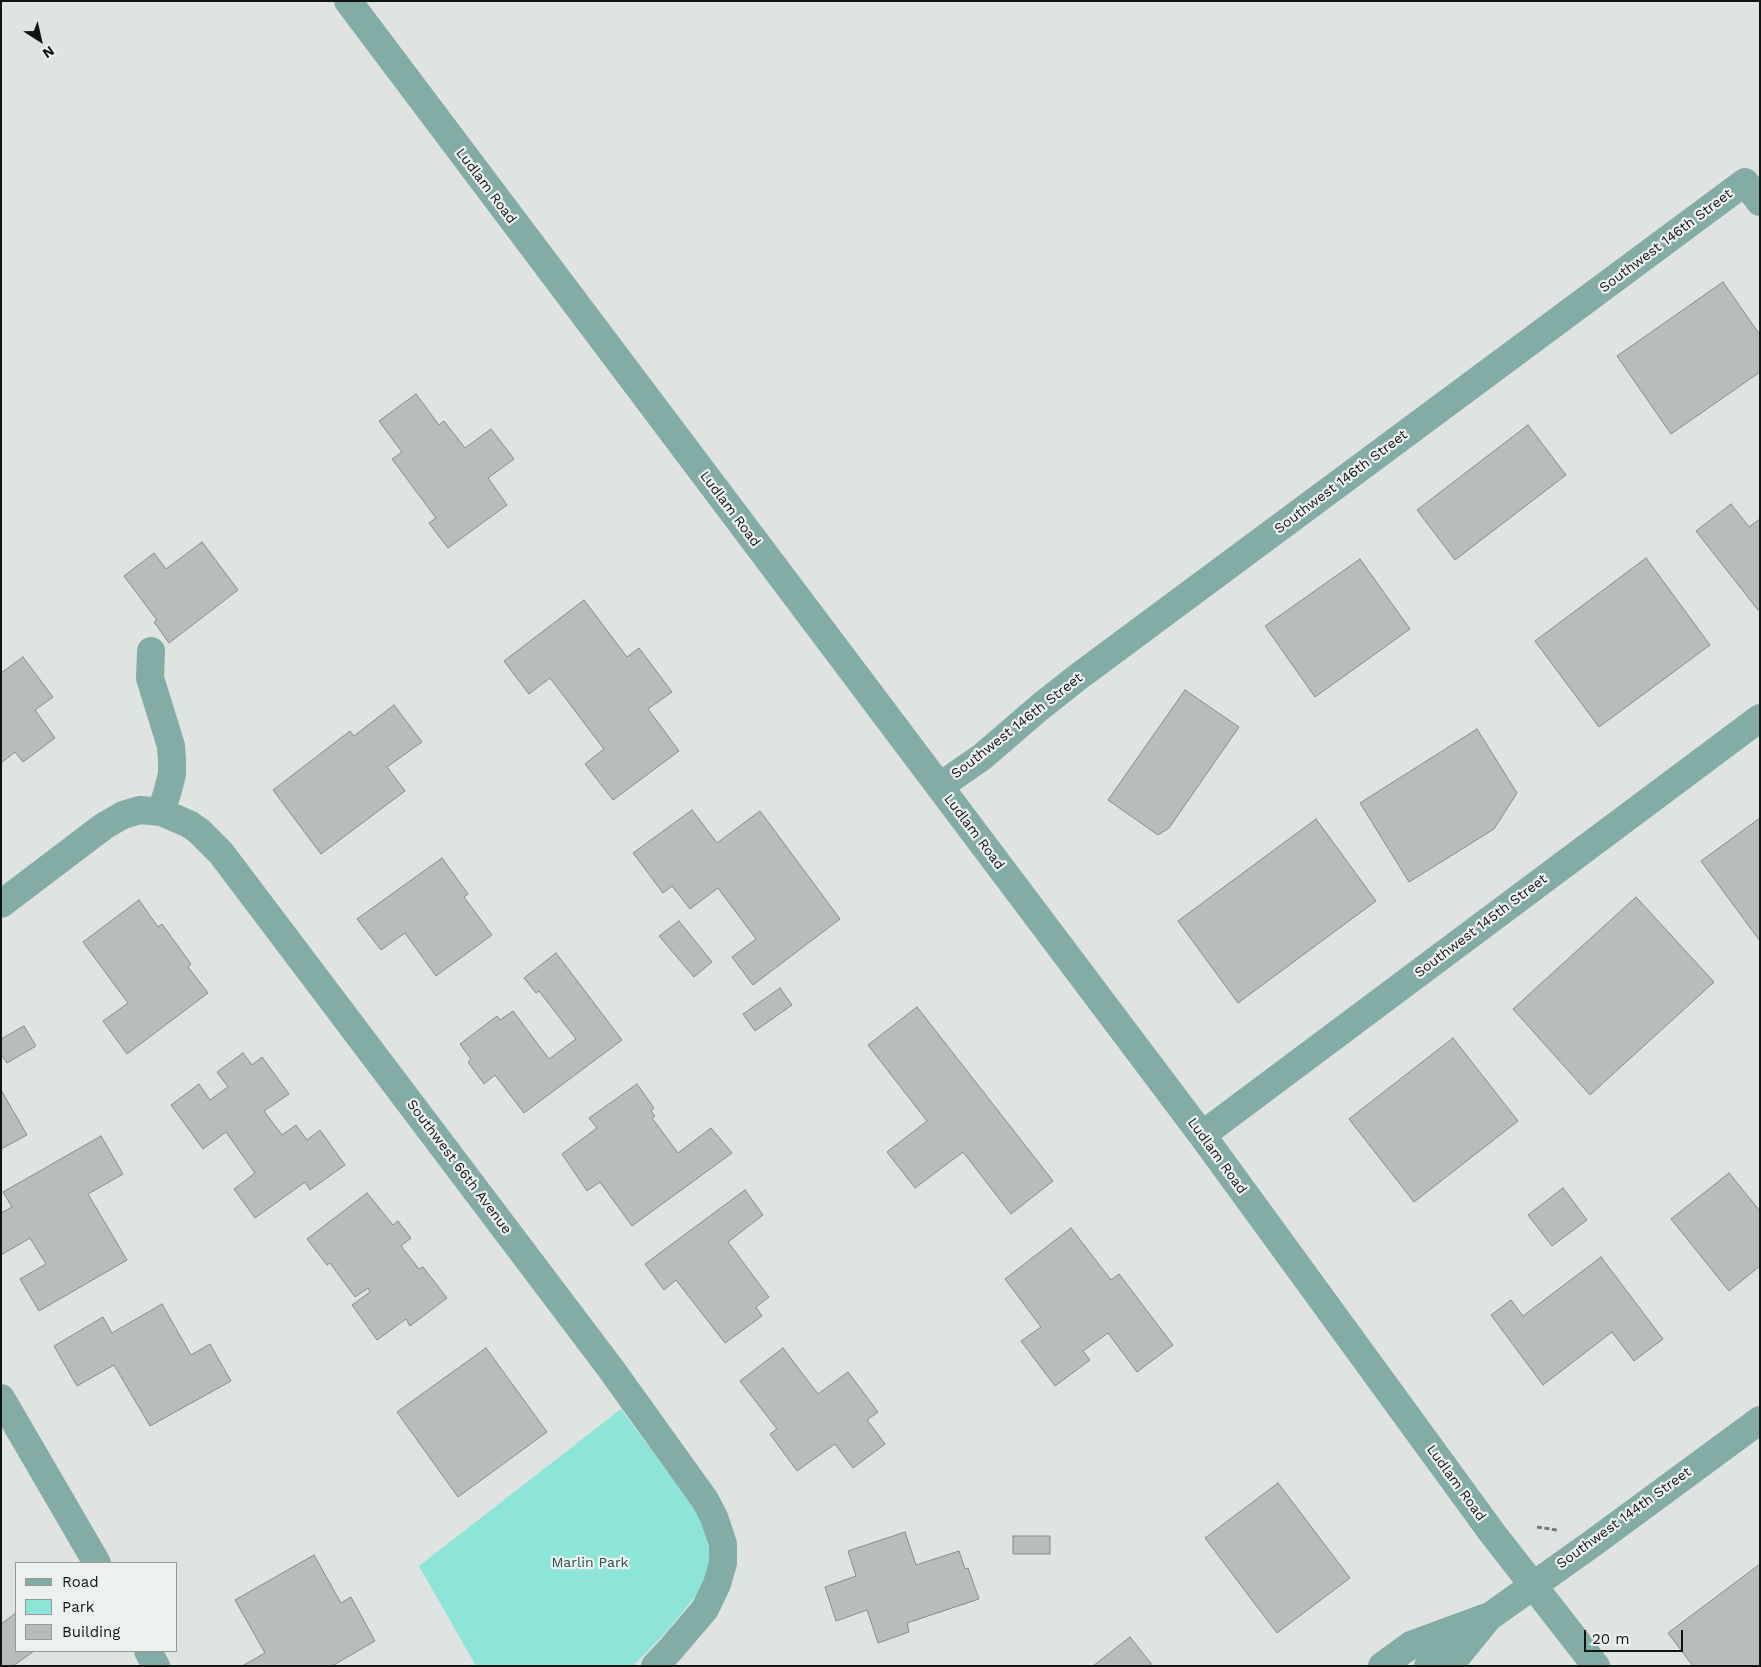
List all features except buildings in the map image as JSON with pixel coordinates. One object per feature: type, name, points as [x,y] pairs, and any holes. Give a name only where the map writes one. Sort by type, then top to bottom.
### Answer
[{"type":"street","name":"Ludlam Road","points":[[348,1],[940,786],[1202,1136],[1472,1504],[1596,1666]]},
{"type":"street","name":"Southwest 146th Street","points":[[940,786],[982,757],[1078,677],[1752,192]]},
{"type":"street","points":[[1,904],[104,826],[123,815],[151,811],[168,790],[172,774],[171,746],[150,678],[152,651]]},
{"type":"street","name":"Southwest 145th Street","points":[[1202,1136],[1247,1100],[1760,718]]},
{"type":"street","name":"Southwest 66th Avenue","points":[[151,811],[189,824],[229,863],[605,1361],[710,1508],[724,1544],[721,1570],[715,1590],[705,1609],[655,1666]]},
{"type":"street","points":[[1,1398],[96,1562]]},
{"type":"street","name":"Southwest 144th Street","points":[[1449,1666],[1489,1617],[1760,1420]]},
{"type":"street","name":"Southwest 144th Street","points":[[1382,1666],[1411,1645],[1489,1617]]},
{"type":"street","points":[[1428,1666],[1460,1627]]},
{"type":"street","points":[[149,1652],[156,1666]]},
{"type":"path","points":[[1537,1527],[1560,1531]]},
{"type":"green space","name":"Marlin Park","points":[[621,1409],[697,1512],[705,1530],[710,1560],[704,1586],[666,1632],[633,1666],[476,1666],[419,1566]]}]
